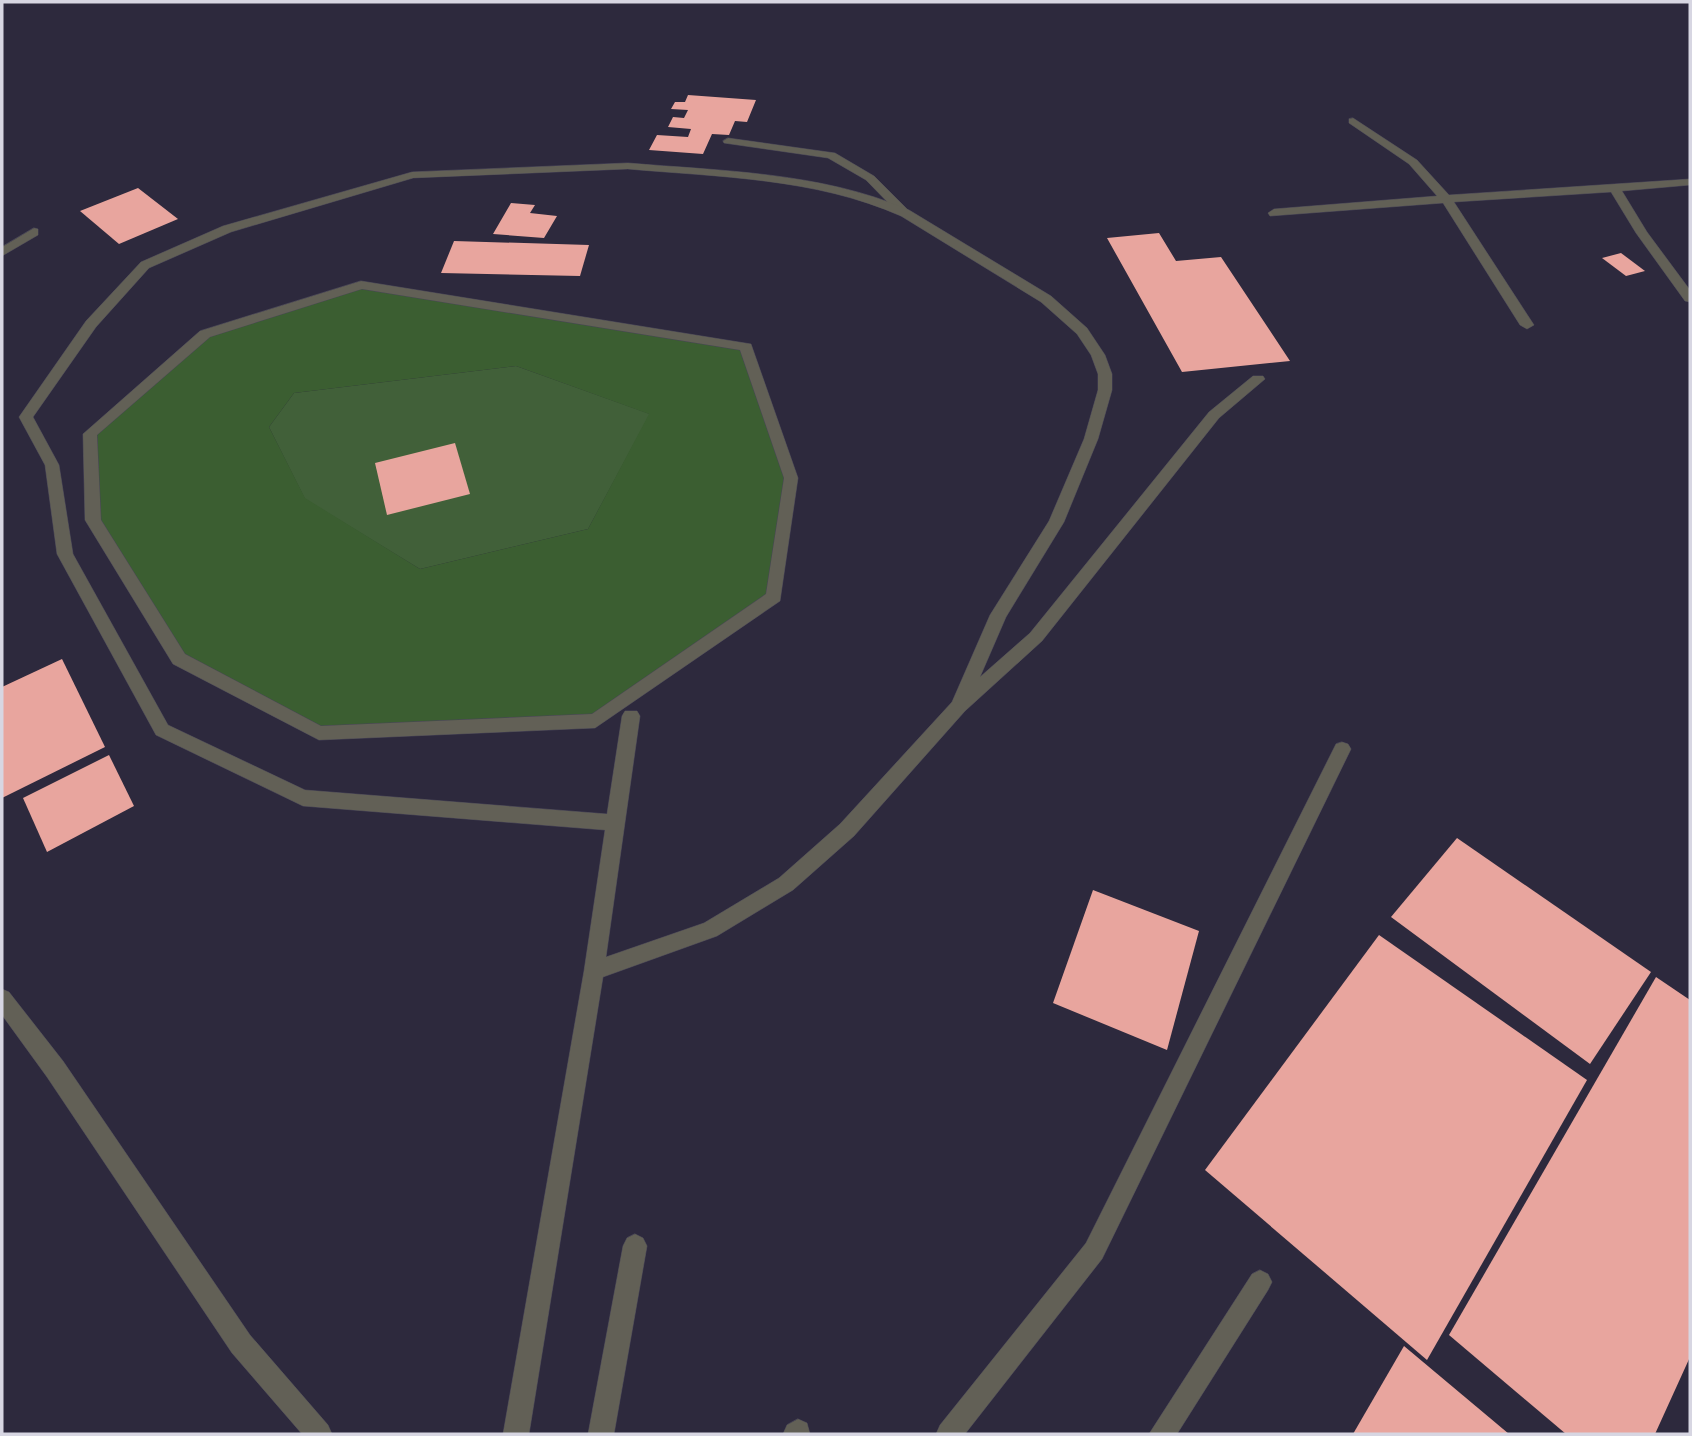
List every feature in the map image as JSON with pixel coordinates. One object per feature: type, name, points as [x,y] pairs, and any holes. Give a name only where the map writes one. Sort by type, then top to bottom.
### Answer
[{"type":"street","points":[[1353,121],[1413,162],[1446,199],[1527,326]]},
{"type":"street","points":[[728,141],[831,155],[870,178],[905,213]]},
{"type":"street","points":[[617,823],[303,798],[162,730],[65,554],[52,465],[26,417],[91,324],[145,265],[227,229],[412,175],[628,166],[788,180],[882,203],[905,213],[1046,299],[1082,331],[1098,355],[1105,374],[1105,390],[1091,439],[1056,522],[998,615],[959,706]]},
{"type":"street","points":[[1274,213],[1358,209],[1446,199],[1615,190],[1690,182]]},
{"type":"street","points":[[1615,190],[1642,233],[1690,298]]},
{"type":"street","points":[[2,252],[34,232]]},
{"type":"street","points":[[361,285],[746,347],[791,478],[774,597],[594,721],[319,733],[179,659],[93,520],[90,434],[205,334],[361,285]]},
{"type":"street","points":[[594,971],[710,930],[786,884],[847,830],[959,706],[1036,637],[1214,415],[1258,379]]},
{"type":"street","points":[[516,1434],[594,971],[631,716]]},
{"type":"street","points":[[949,1434],[1094,1251],[1342,749]]},
{"type":"street","points":[[2,999],[55,1069],[241,1344],[319,1434]]},
{"type":"street","points":[[601,1434],[635,1246]]},
{"type":"street","points":[[1161,1434],[1260,1282]]},
{"type":"green space","points":[[361,285],[746,347],[791,478],[774,597],[595,721],[319,733],[179,659],[93,520],[90,434],[205,334]],"holes":[[[516,366],[649,414],[588,529],[420,569],[305,498],[269,427],[294,393]]]},
{"type":"green space","points":[[516,366],[650,414],[588,529],[420,569],[305,499],[269,427],[294,393]]},
{"type":"building","points":[[688,95],[756,100],[747,122],[735,121],[729,135],[712,134],[703,154],[649,150],[657,135],[688,137],[691,129],[668,127],[673,117],[684,118],[688,110],[671,109],[675,102],[685,102]]},
{"type":"building","points":[[138,188],[178,219],[119,244],[80,211]]},
{"type":"building","points":[[511,203],[535,205],[530,213],[557,216],[544,238],[493,234]]},
{"type":"building","points":[[1159,233],[1176,261],[1221,257],[1290,361],[1182,372],[1107,238]]},
{"type":"building","points":[[454,241],[589,245],[580,276],[441,273]]},
{"type":"building","points":[[1621,253],[1645,271],[1626,276],[1602,258]]},
{"type":"building","points":[[455,443],[470,494],[387,515],[375,463]]},
{"type":"building","points":[[62,659],[105,747],[2,798],[2,687]]},
{"type":"building","points":[[109,755],[134,806],[47,852],[23,798]]},
{"type":"building","points":[[1457,838],[1651,972],[1590,1064],[1391,917]]},
{"type":"building","points":[[1093,890],[1199,931],[1167,1050],[1053,1003]]},
{"type":"building","points":[[1379,935],[1587,1080],[1427,1360],[1205,1170]]},
{"type":"building","points":[[1656,977],[1690,1000],[1690,1357],[1655,1434],[1566,1434],[1449,1335]]},
{"type":"building","points":[[1404,1346],[1509,1434],[1353,1434]]}]
